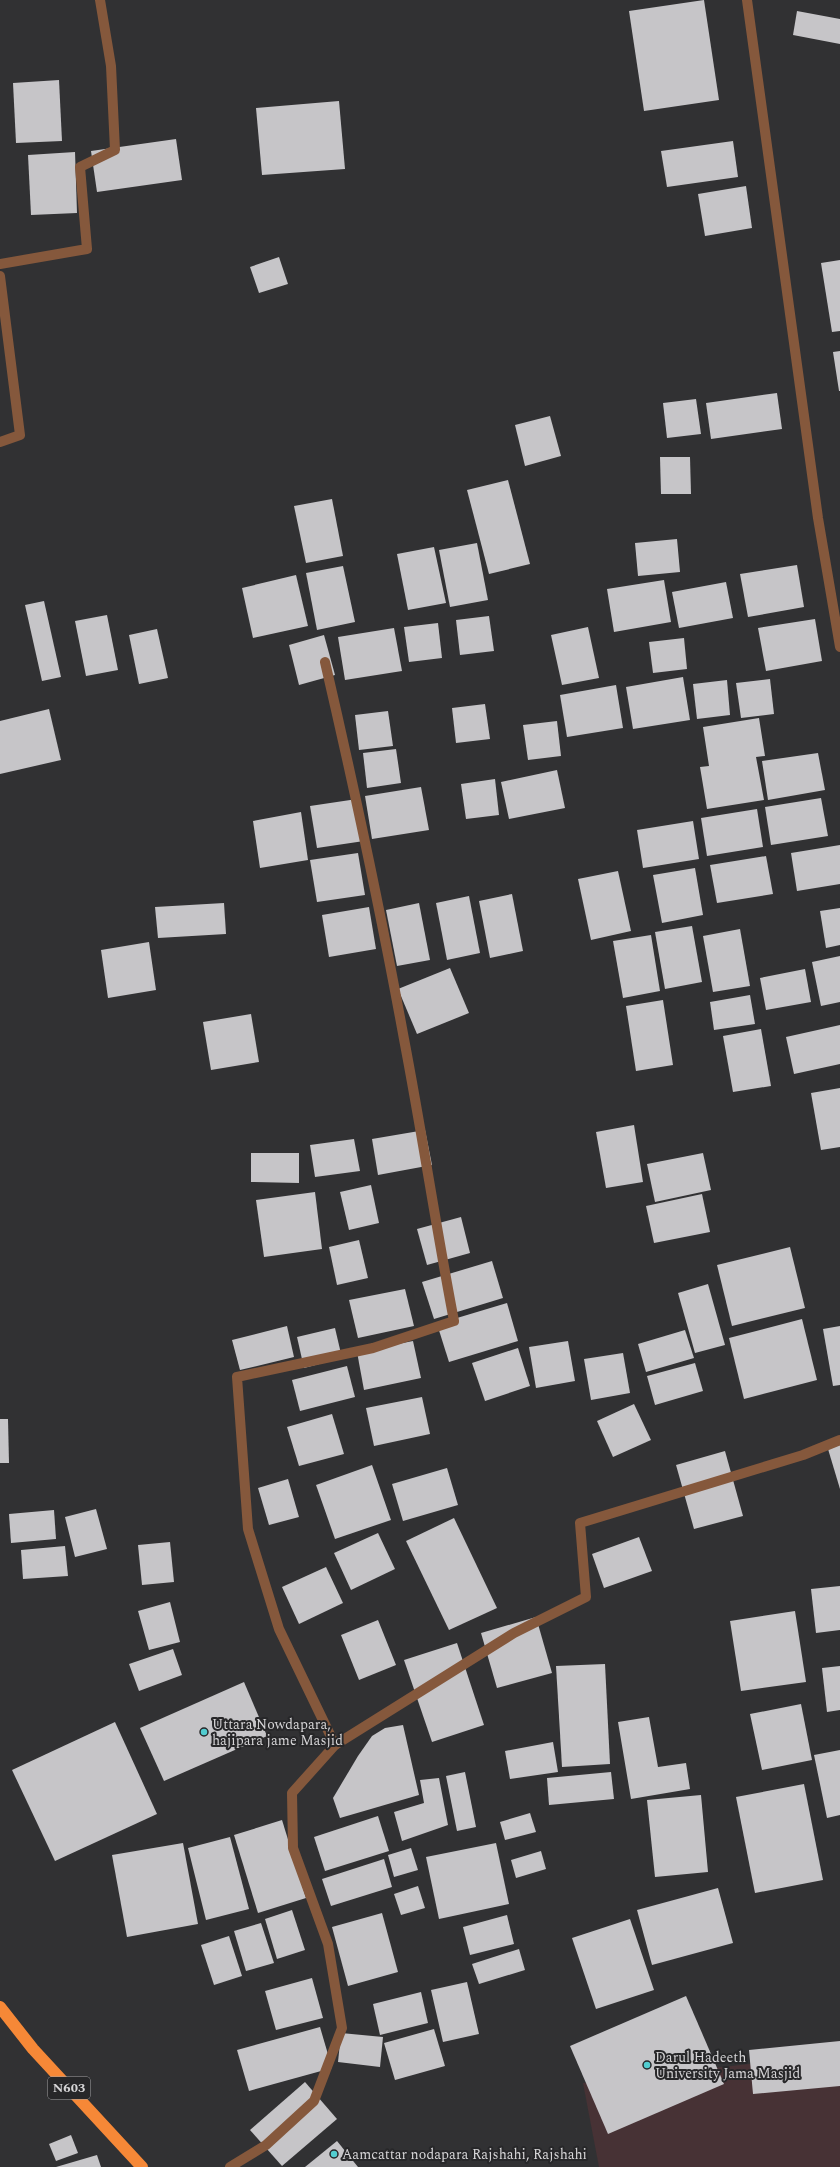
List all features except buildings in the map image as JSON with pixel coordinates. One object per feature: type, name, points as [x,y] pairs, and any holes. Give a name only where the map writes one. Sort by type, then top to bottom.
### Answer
[{"type":"highway","name":"N603","points":[[0,2007],[33,2049],[142,2167]]},
{"type":"street","points":[[0,264],[87,250],[80,167],[115,150],[111,66],[100,0]]},
{"type":"street","points":[[747,0],[818,518],[840,647]]},
{"type":"street","points":[[0,276],[20,435],[0,442]]},
{"type":"street","points":[[325,662],[366,842],[405,1040],[436,1226],[454,1321],[373,1348],[237,1377],[248,1529],[279,1629],[335,1745]]},
{"type":"street","points":[[230,2167],[266,2145],[314,2101],[342,2028],[328,1944],[293,1848],[292,1793],[335,1745],[514,1633],[586,1597],[580,1523],[803,1455],[840,1440]]},
{"type":"shaded area","points":[[837,2054],[840,2075],[840,2167],[599,2167],[583,2083]]},
{"type":"place","name":"Uttara Nowdapara, hajipara jame Masjid","points":[[204,1732]]},
{"type":"place","name":"Darul Hadeeth University Jama Masjid","points":[[647,2065]]},
{"type":"place","name":"Aamcattar nodapara Rajshahi, Rajshahi","points":[[334,2154]]}]
